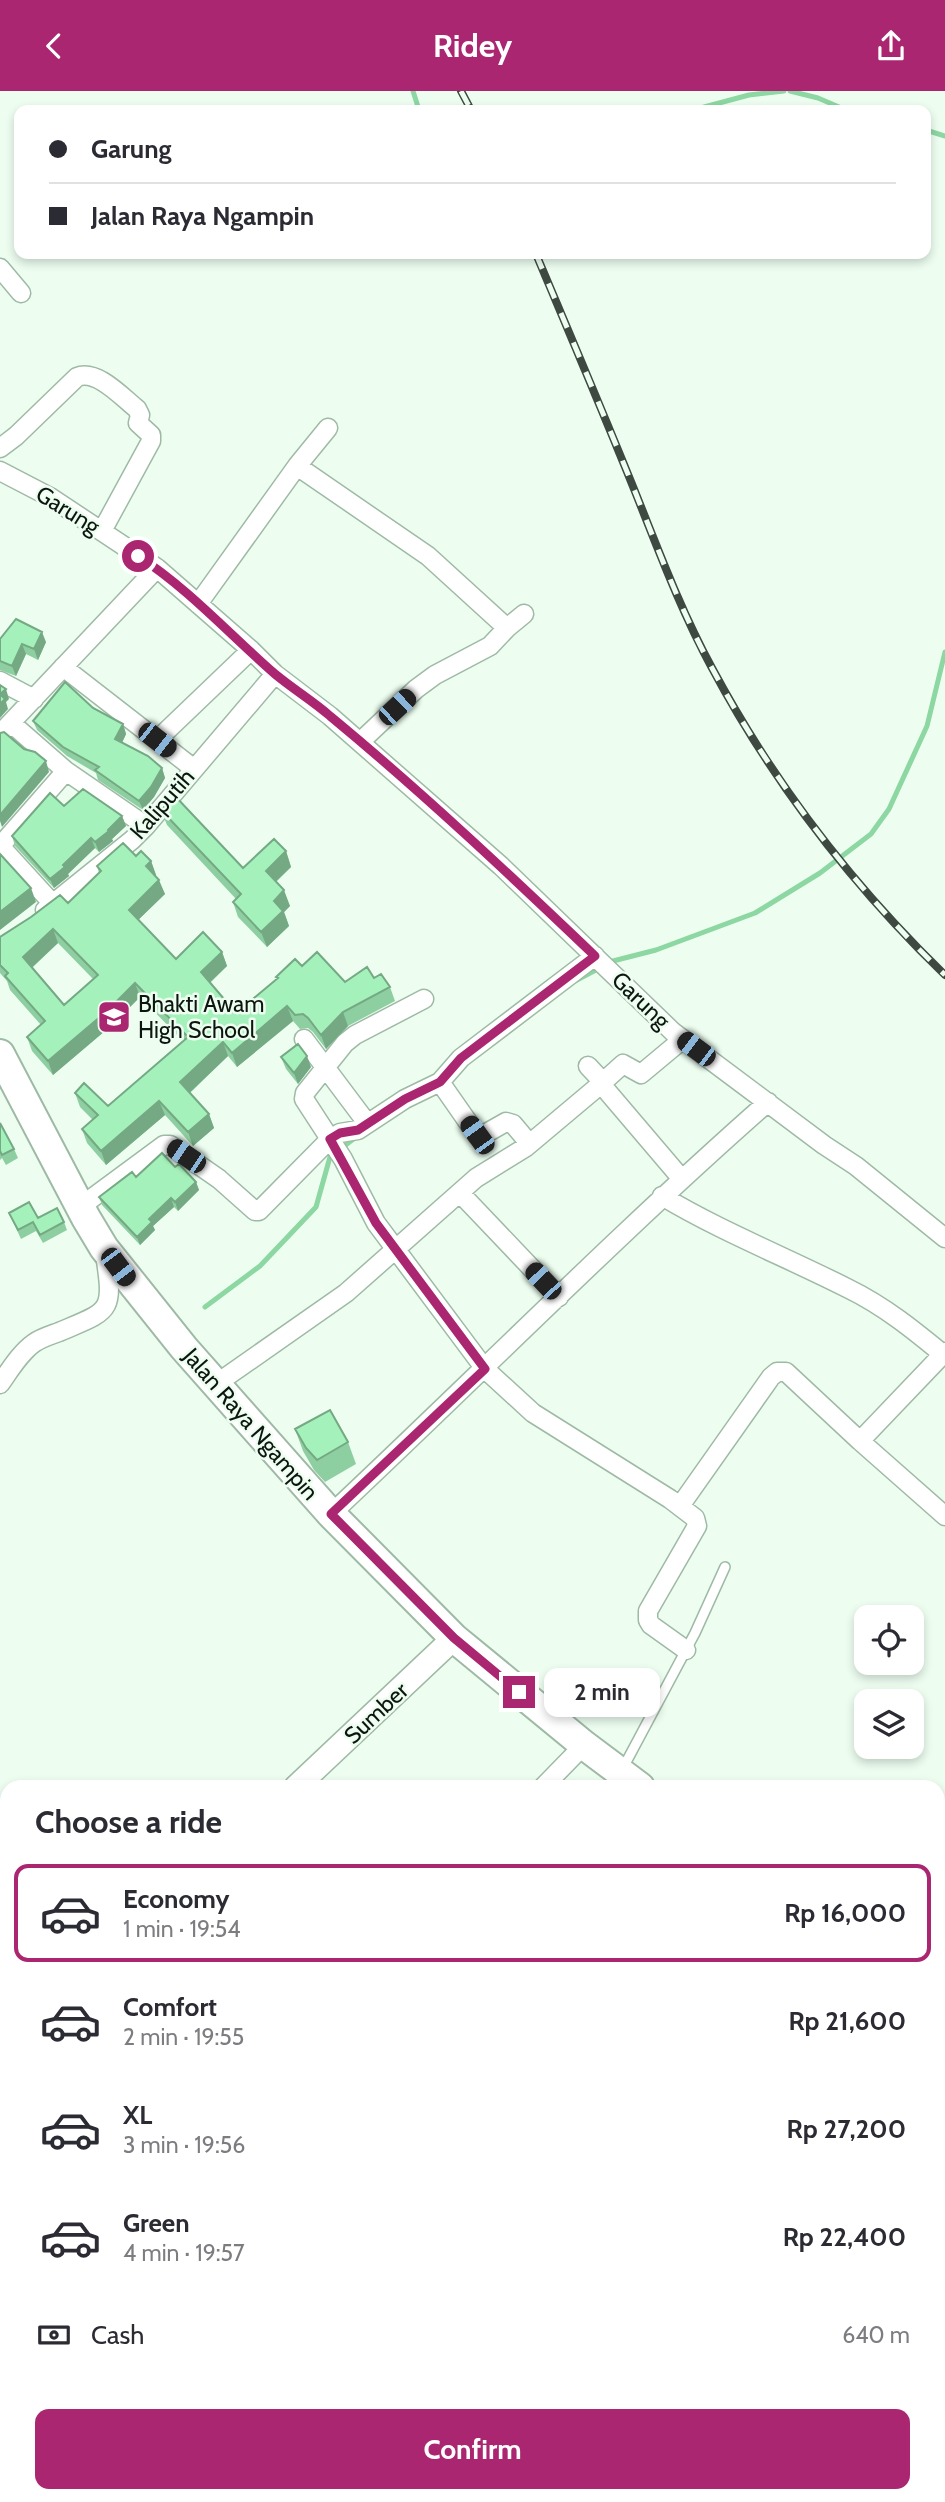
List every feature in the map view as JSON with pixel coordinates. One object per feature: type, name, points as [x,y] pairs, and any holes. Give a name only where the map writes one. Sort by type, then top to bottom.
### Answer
[{"type":"main road","name":"Jalan Raya Ngampin","points":[[0,1054],[104,1248],[132,1286],[216,1384],[331,1514],[454,1638],[630,1780]]},
{"type":"street","points":[[0,268],[22,293]]},
{"type":"street","points":[[0,448],[77,377],[86,373],[95,376],[137,408],[140,415],[138,423],[151,435],[151,441],[102,531]]},
{"type":"street","points":[[198,604],[296,466],[328,428]]},
{"type":"street","points":[[296,466],[428,556],[507,628]]},
{"type":"street","name":"Garung","points":[[0,471],[50,497],[157,568],[275,674],[360,742],[500,866],[683,1039],[856,1166],[945,1238]]},
{"type":"street","points":[[146,827],[6,728],[157,568]]},
{"type":"street","points":[[360,742],[416,689],[435,675],[490,646],[524,614]]},
{"type":"street","points":[[157,740],[251,650]]},
{"type":"street","points":[[63,667],[193,768]]},
{"type":"street","name":"Kaliputih","points":[[30,922],[146,827],[275,674]]},
{"type":"street","points":[[0,681],[33,699]]},
{"type":"street","points":[[53,904],[2,848],[2,844],[66,771]]},
{"type":"street","points":[[80,1207],[164,1145],[170,1145],[259,1211],[330,1139],[340,1133],[358,1130],[405,1099],[443,1087],[461,1058],[595,956]]},
{"type":"street","points":[[424,999],[355,1035],[345,1043],[305,1093],[304,1099],[343,1159],[376,1223],[485,1369],[533,1413],[695,1518],[697,1526],[648,1611],[651,1625],[685,1650]]},
{"type":"street","points":[[304,1039],[367,1123]]},
{"type":"street","points":[[216,1384],[320,1313],[365,1278],[477,1178],[529,1143],[623,1064],[641,1074],[683,1039]]},
{"type":"street","points":[[588,1066],[681,1178]]},
{"type":"street","points":[[443,1087],[477,1135],[483,1136],[506,1122],[513,1124],[529,1143]]},
{"type":"street","points":[[331,1514],[681,1178],[768,1102]]},
{"type":"street","points":[[460,1193],[559,1297]]},
{"type":"street","points":[[662,1196],[722,1230],[849,1289],[889,1313],[944,1354],[860,1441]]},
{"type":"street","points":[[0,1384],[24,1352],[36,1342],[100,1314],[108,1304],[110,1285],[104,1248]]},
{"type":"street","points":[[680,1506],[771,1377],[777,1372],[786,1372],[945,1516]]},
{"type":"street","name":"Sumber","points":[[303,1780],[454,1638]]},
{"type":"street","points":[[550,1780],[584,1745]]},
{"type":"lane","points":[[630,1780],[685,1650],[725,1567]]},
{"type":"building","points":[[16,619],[42,632],[34,649],[22,644],[12,666],[0,661],[0,639]]},
{"type":"building","points":[[65,682],[93,708],[123,724],[115,739],[148,756],[162,768],[139,801],[95,770],[99,767],[63,747],[33,721]]},
{"type":"building","points":[[4,732],[24,749],[35,752],[46,761],[0,815],[0,733]]},
{"type":"building","points":[[83,789],[122,816],[95,842],[91,838],[63,865],[65,867],[50,879],[12,836],[50,793],[64,806]]},
{"type":"building","points":[[175,796],[243,868],[274,839],[286,851],[266,871],[284,890],[274,901],[283,911],[261,932],[233,902],[241,894],[161,810]]},
{"type":"building","points":[[123,843],[136,856],[141,851],[151,861],[146,866],[159,880],[129,910],[176,959],[203,932],[222,952],[201,972],[236,1013],[278,978],[276,977],[295,959],[302,966],[317,952],[345,982],[367,967],[374,978],[381,974],[390,987],[343,1012],[321,1035],[308,1018],[303,1014],[295,1015],[287,1006],[232,1053],[223,1042],[180,1082],[209,1114],[188,1132],[159,1101],[101,1151],[82,1129],[98,1115],[75,1093],[84,1083],[108,1106],[188,1037],[135,983],[107,1011],[48,1061],[27,1037],[45,1021],[5,976],[8,973],[0,965],[0,937],[60,895],[68,903],[101,871],[97,866]],"holes":[[[53,929],[98,975],[64,1005],[23,957]]]},
{"type":"building","points":[[0,854],[31,888],[0,912]]},
{"type":"building","points":[[298,1044],[307,1056],[294,1073],[281,1057]]},
{"type":"building","points":[[0,1123],[14,1149],[2,1155],[0,1151]]},
{"type":"building","points":[[162,1153],[175,1167],[179,1164],[196,1182],[175,1202],[171,1198],[149,1219],[152,1222],[137,1237],[99,1197],[132,1172],[136,1177]]},
{"type":"building","points":[[29,1202],[38,1218],[57,1208],[64,1222],[40,1235],[33,1222],[18,1230],[9,1213]]},
{"type":"building","points":[[330,1410],[348,1442],[317,1460],[295,1429]]},
{"type":"waterway","points":[[413,91],[417,105]]},
{"type":"waterway","points":[[712,105],[749,95],[784,91]]},
{"type":"waterway","points":[[790,91],[834,105]]},
{"type":"waterway","points":[[931,132],[945,136]]},
{"type":"waterway","points":[[575,981],[613,961],[656,950],[755,913],[820,873],[871,834],[889,809],[927,726],[945,652]]},
{"type":"waterway","points":[[205,1307],[260,1266],[316,1207],[330,1157],[356,1137]]},
{"type":"railway","points":[[461,91],[468,105]]},
{"type":"railway","points":[[538,259],[680,602],[736,710],[761,752],[817,831],[878,906],[945,975]]},
{"type":"place","name":"Bhakti Awam High School","points":[[114,1017]]},
{"type":"route","points":[[138,556],[157,568],[275,674],[330,716],[500,866],[595,956],[461,1058],[440,1082],[405,1099],[358,1130],[340,1133],[330,1139],[376,1223],[485,1369],[331,1514],[454,1638],[519,1692]]}]
